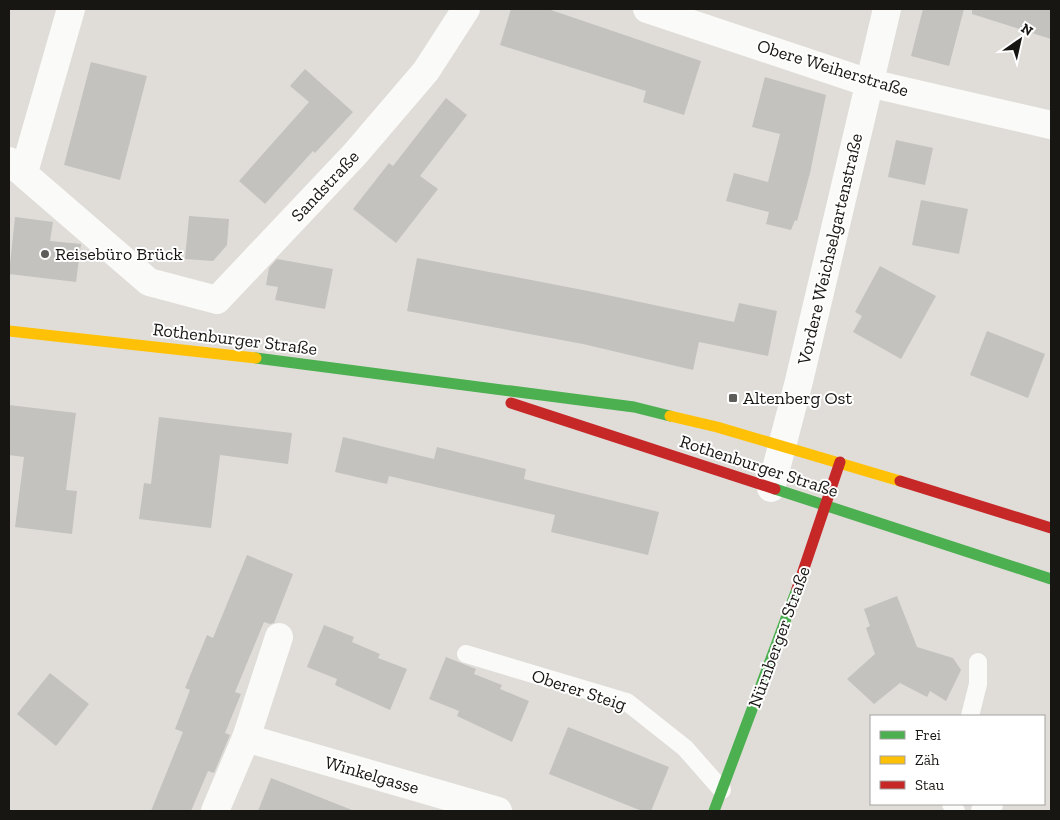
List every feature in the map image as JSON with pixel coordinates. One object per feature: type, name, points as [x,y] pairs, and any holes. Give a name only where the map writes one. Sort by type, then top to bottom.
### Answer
[{"type":"main road","name":"Rothenburger Straße","points":[[9,331],[212,352],[634,407],[782,445],[1051,528]]},
{"type":"main road","name":"Rothenburger Straße","points":[[456,385],[826,506],[906,530],[1051,579]]},
{"type":"main road","name":"Nürnberger Straße","points":[[714,811],[806,565],[840,462]]},
{"type":"street","points":[[16,166],[71,9]]},
{"type":"street","name":"Sandstraße","points":[[16,166],[149,282],[217,300],[368,139],[426,71],[466,9]]},
{"type":"street","name":"Obere Weiherstraße","points":[[647,9],[869,83],[1051,125]]},
{"type":"street","name":"Vordere Weichselgartenstraße","points":[[771,488],[799,382],[887,9]]},
{"type":"street","points":[[215,811],[246,738],[280,637]]},
{"type":"street","name":"Winkelgasse","points":[[246,738],[498,811]]},
{"type":"lane","name":"Oberer Steig","points":[[466,654],[627,702],[685,748],[722,790]]},
{"type":"lane","points":[[970,715],[978,684],[978,662]]},
{"type":"building","points":[[511,9],[548,9],[701,61],[684,115],[643,102],[646,91],[500,45]]},
{"type":"building","points":[[923,9],[964,9],[949,66],[911,56]]},
{"type":"building","points":[[972,9],[1051,9],[1051,39],[972,14]]},
{"type":"building","points":[[91,62],[147,76],[120,180],[64,165]]},
{"type":"building","points":[[305,69],[353,112],[315,153],[313,151],[265,204],[239,181],[309,102],[290,86]]},
{"type":"building","points":[[765,77],[826,95],[810,173],[797,221],[795,220],[791,230],[766,224],[769,212],[726,201],[734,173],[768,182],[780,134],[752,127]]},
{"type":"building","points":[[446,98],[467,115],[420,176],[438,189],[396,243],[353,209],[389,163],[393,166]]},
{"type":"building","points":[[896,140],[933,148],[925,185],[888,177]]},
{"type":"building","points":[[921,200],[968,209],[959,254],[912,245]]},
{"type":"building","points":[[189,216],[229,219],[227,245],[213,261],[185,259]]},
{"type":"building","name":"Reisebüro Brück","points":[[15,217],[53,222],[50,241],[81,244],[76,282],[9,274]]},
{"type":"building","points":[[417,258],[593,292],[734,322],[739,303],[777,311],[768,356],[699,342],[693,370],[583,344],[407,311]]},
{"type":"building","points":[[277,259],[333,269],[325,309],[275,300],[278,287],[266,285],[269,268]]},
{"type":"building","points":[[880,266],[936,296],[901,359],[853,332],[862,316],[855,312]]},
{"type":"building","points":[[987,331],[1045,354],[1028,398],[970,375]]},
{"type":"building","points":[[9,405],[76,413],[66,490],[77,491],[72,534],[15,527],[24,457],[9,455]]},
{"type":"building","points":[[159,417],[292,433],[288,464],[220,455],[211,528],[139,519],[144,483],[151,484]]},
{"type":"building","points":[[343,437],[434,459],[437,447],[526,469],[524,479],[659,512],[648,555],[551,532],[555,515],[389,476],[387,484],[335,472]]},
{"type":"building","points":[[247,555],[293,574],[274,623],[264,622],[235,692],[241,694],[225,733],[230,735],[214,773],[208,771],[191,811],[151,811],[183,732],[175,729],[190,690],[185,688],[207,635],[213,638]]},
{"type":"building","points":[[897,596],[917,647],[953,658],[961,670],[946,701],[930,691],[927,697],[900,683],[874,704],[847,679],[875,654],[866,628],[870,626],[864,609]]},
{"type":"building","points":[[324,625],[354,637],[352,642],[380,654],[378,658],[407,669],[390,710],[335,685],[337,679],[307,667]]},
{"type":"building","points":[[446,657],[476,669],[474,674],[502,685],[500,689],[529,701],[512,742],[457,716],[459,711],[429,699]]},
{"type":"building","points":[[50,673],[89,704],[56,746],[17,714]]},
{"type":"building","points":[[568,727],[669,767],[651,811],[642,811],[549,774]]},
{"type":"building","points":[[271,778],[352,810],[258,811]]},
{"type":"traffic: fast","points":[[256,358],[634,407],[670,416]]},
{"type":"traffic: fast","points":[[775,489],[1051,579]]},
{"type":"traffic: fast","points":[[714,811],[797,589]]},
{"type":"traffic: slow","points":[[9,331],[256,358]]},
{"type":"traffic: slow","points":[[670,416],[717,427],[900,481]]},
{"type":"traffic: jam","points":[[511,403],[775,489]]},
{"type":"traffic: jam","points":[[797,589],[840,462]]},
{"type":"traffic: jam","points":[[900,481],[1051,528]]},
{"type":"place","name":"Reisebüro Brück","points":[[45,254]]},
{"type":"place","name":"Altenberg Ost","points":[[733,398]]}]
